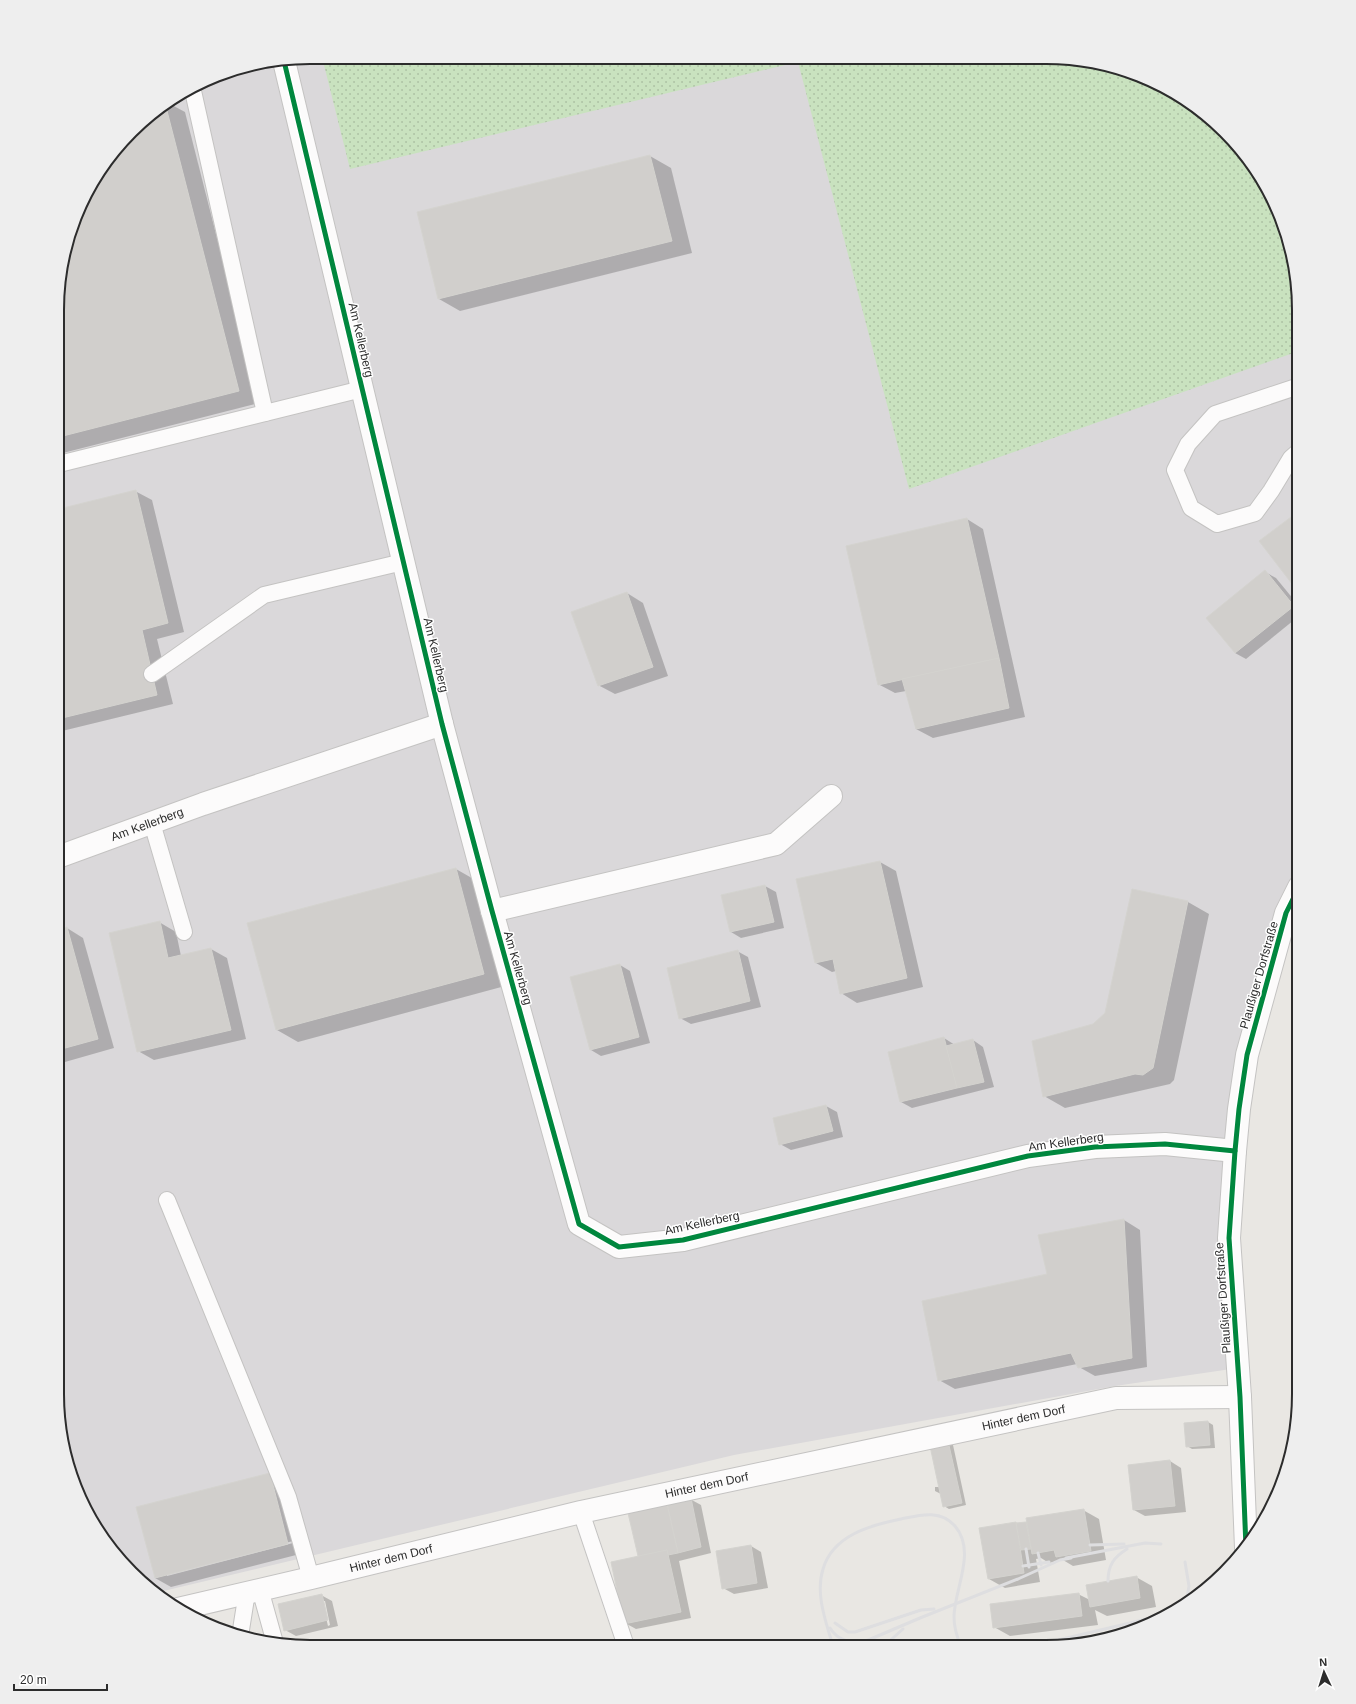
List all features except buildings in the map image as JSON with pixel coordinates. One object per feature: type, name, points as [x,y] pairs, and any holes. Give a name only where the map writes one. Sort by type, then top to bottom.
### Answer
[{"type":"street","name":"Am Kellerberg","points":[[285,66],[442,724],[492,912],[579,1224],[619,1247],[683,1240],[1028,1156],[1095,1146],[1165,1144],[1235,1151]]},
{"type":"street","name":"Am Kellerberg","points":[[64,855],[203,804],[442,724]]},
{"type":"street","points":[[492,912],[776,844],[831,796]]},
{"type":"street","name":"Plaußiger Dorfstraße","points":[[1249,1534],[1229,1238],[1239,1109],[1247,1055],[1286,913],[1292,901]]},
{"type":"street","name":"Hinter dem Dorf","points":[[187,1607],[581,1512],[1116,1398],[1240,1397]]},
{"type":"lane","points":[[193,94],[265,412]]},
{"type":"lane","points":[[1292,388],[1215,414],[1188,444],[1175,470],[1191,508],[1217,524],[1254,513],[1271,491],[1292,457]]},
{"type":"lane","points":[[64,463],[362,389]]},
{"type":"lane","points":[[152,674],[264,595],[403,562]]},
{"type":"lane","points":[[152,823],[184,932]]},
{"type":"lane","points":[[167,1200],[288,1497],[311,1578]]},
{"type":"lane","points":[[581,1512],[624,1640]]},
{"type":"lane","points":[[242,1631],[254,1590]]},
{"type":"lane","points":[[254,1590],[273,1637]]},
{"type":"shaded area","points":[[310,64],[1046,64],[1078,66],[1110,72],[1155,89],[1183,105],[1196,115],[1220,136],[1251,173],[1267,201],[1279,231],[1284,246],[1290,278],[1292,310],[1292,913],[1239,1109],[1238,1368],[1115,1386],[734,1455],[163,1591],[136,1568],[105,1531],[89,1503],[77,1473],[72,1458],[66,1426],[64,1394],[64,310],[66,278],[72,246],[89,201],[105,173],[115,160],[136,136],[173,105],[201,89],[231,77],[246,72],[278,66]]},
{"type":"green space","points":[[324,64],[790,64],[350,169]]},
{"type":"green space","points":[[799,64],[1046,64],[1078,66],[1110,72],[1125,77],[1155,89],[1183,105],[1208,125],[1231,148],[1251,173],[1267,201],[1284,246],[1290,278],[1292,353],[909,489]]},
{"type":"railway","points":[[831,1640],[822,1608],[820,1588],[823,1569],[828,1557],[844,1540],[866,1528],[889,1521],[922,1515],[936,1515],[943,1517],[955,1526],[961,1536],[964,1547],[963,1571],[954,1617],[959,1640]]},
{"type":"railway","points":[[1066,1558],[1145,1543],[1161,1544]]},
{"type":"railway","points":[[1090,1545],[1124,1544]]},
{"type":"railway","points":[[1026,1549],[1029,1567]]},
{"type":"railway","points":[[1108,1581],[1109,1570],[1115,1558],[1127,1549]]},
{"type":"railway","points":[[1038,1553],[1041,1565]]},
{"type":"railway","points":[[868,1640],[1018,1579],[1060,1560],[1071,1558]]},
{"type":"railway","points":[[1023,1566],[1049,1562]]},
{"type":"railway","points":[[1185,1562],[1189,1586],[1187,1596]]},
{"type":"railway","points":[[835,1623],[848,1632],[855,1632],[921,1610],[934,1609]]},
{"type":"railway","points":[[1063,1639],[1142,1620]]},
{"type":"railway","points":[[830,1628],[837,1636],[846,1640]]},
{"type":"railway","points":[[891,1640],[903,1629]]},
{"type":"cycle path","points":[[285,66],[442,724],[579,1224],[619,1247],[683,1240],[1028,1156],[1095,1147],[1165,1144],[1235,1151]]},
{"type":"cycle path","points":[[1246,1538],[1240,1397],[1229,1238],[1235,1151],[1239,1109],[1247,1055],[1286,913],[1292,901]]}]
